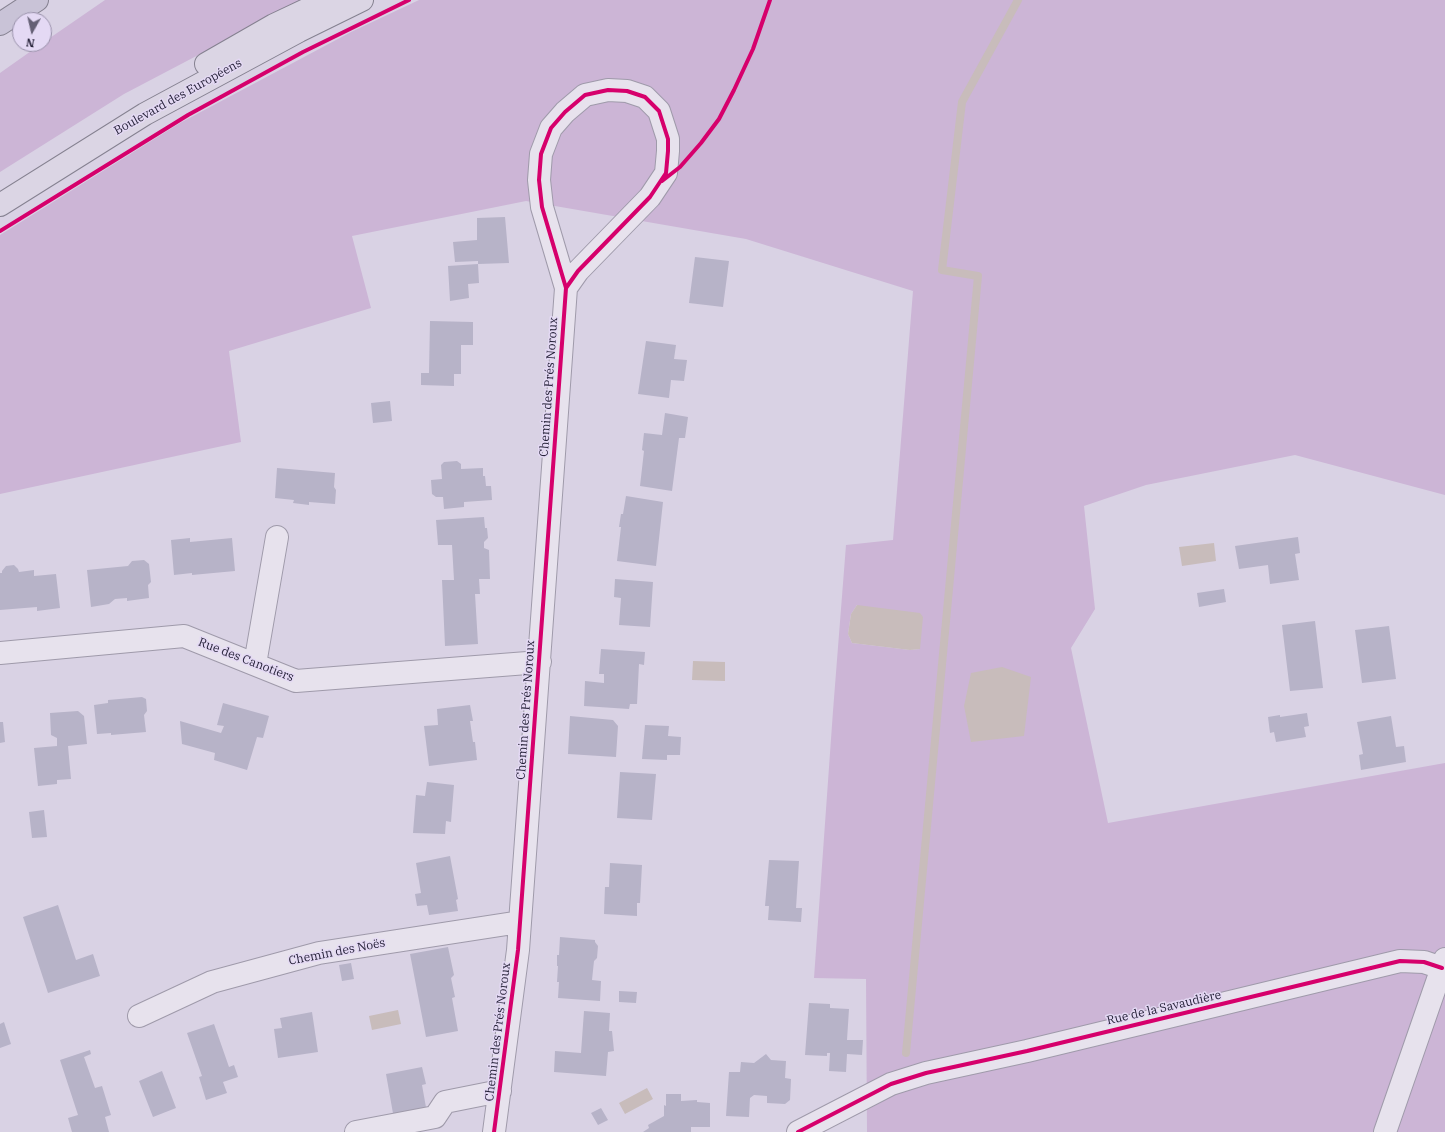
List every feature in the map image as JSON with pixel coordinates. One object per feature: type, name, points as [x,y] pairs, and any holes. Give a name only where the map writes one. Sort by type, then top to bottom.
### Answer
[{"type":"highway","points":[[0,24],[37,0]]},
{"type":"main road","name":"Boulevard des Européens","points":[[0,190],[63,148],[153,93],[274,25],[327,0]]},
{"type":"main road","name":"Boulevard des Européens","points":[[0,205],[145,114],[299,31],[362,0]]},
{"type":"street","points":[[0,197],[61,157],[173,90],[344,0]]},
{"type":"street","name":"Chemin des Prés Noroux","points":[[494,1132],[518,950],[566,288],[542,207],[539,180],[541,154],[551,128],[565,112],[585,95],[608,90],[627,91],[645,97],[659,111],[668,139],[666,173],[650,197],[578,271],[566,288]]},
{"type":"street","points":[[255,664],[277,537]]},
{"type":"street","name":"Rue des Canotiers","points":[[0,653],[184,636],[296,681],[540,662]]},
{"type":"street","name":"Chemin des Noës","points":[[139,1016],[212,982],[319,953],[520,922]]},
{"type":"street","name":"Rue de la Savaudière","points":[[798,1132],[891,1084],[926,1073],[1050,1046],[1400,961],[1443,963]]},
{"type":"street","points":[[1385,1132],[1443,963]]},
{"type":"street","points":[[356,1132],[435,1117],[445,1102],[500,1091]]},
{"type":"shaded area","points":[[105,0],[303,0],[124,94],[0,172],[0,73],[30,52],[52,52],[52,36]]},
{"type":"shaded area","points":[[419,0],[1445,0],[1445,495],[1295,455],[1146,485],[1084,506],[1095,609],[1071,648],[1108,823],[1445,763],[1445,1132],[867,1132],[866,979],[814,978],[846,545],[893,540],[913,291],[746,239],[526,201],[352,236],[371,308],[229,351],[241,442],[0,494],[0,235],[180,123],[351,32]],"holes":[[[857,605],[920,649],[910,650],[852,643],[848,634],[851,614]]]},
{"type":"shaded area","points":[[1214,543],[1216,561],[1182,566],[1179,547]]},
{"type":"shaded area","points":[[857,605],[920,613],[923,617],[920,649],[910,650],[852,643],[848,634],[851,614]]},
{"type":"shaded area","points":[[693,661],[725,662],[725,681],[692,680]]},
{"type":"shaded area","points":[[1002,667],[1031,677],[1024,736],[971,742],[964,706],[971,673]]},
{"type":"shaded area","points":[[398,1010],[401,1024],[372,1030],[369,1016]]},
{"type":"shaded area","points":[[647,1088],[653,1099],[625,1114],[619,1103]]},
{"type":"building","points":[[505,217],[509,263],[478,264],[478,261],[455,262],[453,242],[477,240],[477,218]]},
{"type":"building","points":[[695,257],[729,261],[723,307],[689,303]]},
{"type":"building","points":[[478,264],[479,283],[468,284],[469,298],[450,301],[448,266]]},
{"type":"building","points":[[430,321],[473,322],[473,345],[461,345],[461,374],[454,374],[454,386],[421,385],[421,373],[429,373]]},
{"type":"building","points":[[646,341],[676,345],[674,359],[687,360],[684,381],[671,380],[669,398],[638,394]]},
{"type":"building","points":[[390,401],[392,421],[373,423],[371,403]]},
{"type":"building","points":[[665,413],[688,417],[685,438],[679,438],[672,491],[640,486],[644,451],[642,450],[644,433],[662,435]]},
{"type":"building","points":[[457,461],[461,464],[461,469],[483,468],[483,476],[485,476],[486,486],[491,486],[492,500],[464,502],[464,507],[444,509],[443,497],[436,497],[432,494],[431,480],[442,479],[441,465],[444,462]]},
{"type":"building","points":[[277,468],[335,473],[335,504],[309,502],[309,505],[293,503],[294,500],[275,498]]},
{"type":"building","points":[[626,496],[663,502],[656,566],[617,561],[621,527],[619,527]]},
{"type":"building","points":[[484,517],[488,538],[484,542],[484,548],[489,550],[490,579],[479,579],[480,594],[475,594],[478,644],[445,646],[442,580],[454,580],[452,545],[438,545],[436,520]]},
{"type":"building","points":[[1298,537],[1300,553],[1295,554],[1299,580],[1270,584],[1268,565],[1239,569],[1235,546]]},
{"type":"building","points":[[190,538],[190,542],[232,538],[235,571],[174,575],[171,540]]},
{"type":"building","points":[[144,560],[149,564],[151,582],[148,585],[149,598],[127,601],[127,598],[115,599],[109,604],[91,607],[87,570],[128,566],[132,561]]},
{"type":"building","points":[[14,565],[19,572],[34,570],[34,576],[56,574],[60,608],[37,611],[37,607],[0,610],[0,573],[2,573],[6,566]]},
{"type":"building","points":[[615,579],[653,582],[650,627],[619,625],[621,598],[614,597]]},
{"type":"building","points":[[1224,589],[1226,602],[1199,607],[1197,593]]},
{"type":"building","points":[[1315,621],[1323,688],[1290,691],[1282,625]]},
{"type":"building","points":[[1389,626],[1396,679],[1362,683],[1355,630]]},
{"type":"building","points":[[601,649],[645,652],[644,665],[639,664],[637,704],[630,704],[629,709],[584,706],[585,681],[604,683],[604,674],[599,674]]},
{"type":"building","points":[[142,697],[146,699],[147,711],[144,715],[146,732],[111,735],[111,733],[97,734],[94,705],[108,703],[108,700]]},
{"type":"building","points":[[223,703],[269,716],[263,738],[257,737],[247,770],[214,760],[215,753],[182,744],[180,721],[221,733],[224,726],[217,725]]},
{"type":"building","points":[[470,705],[473,721],[470,721],[473,742],[475,742],[477,760],[429,766],[424,726],[438,725],[437,709]]},
{"type":"building","points":[[78,711],[84,716],[87,744],[68,746],[71,779],[57,780],[57,784],[38,786],[34,748],[57,746],[57,738],[51,735],[50,713]]},
{"type":"building","points":[[1307,713],[1309,726],[1304,727],[1306,737],[1276,742],[1274,732],[1270,733],[1268,717],[1280,715],[1280,717]]},
{"type":"building","points":[[570,716],[613,720],[618,726],[616,757],[568,754]]},
{"type":"building","points":[[1391,716],[1396,747],[1404,746],[1406,762],[1361,770],[1359,755],[1363,754],[1357,722]]},
{"type":"building","points":[[0,722],[3,722],[5,742],[0,743]]},
{"type":"building","points":[[645,725],[669,726],[668,736],[681,737],[680,755],[667,755],[667,760],[642,759]]},
{"type":"building","points":[[620,772],[656,774],[652,820],[617,818]]},
{"type":"building","points":[[427,782],[454,785],[451,822],[446,821],[445,834],[413,833],[416,795],[425,796]]},
{"type":"building","points":[[44,810],[47,837],[32,838],[29,812]]},
{"type":"building","points":[[450,856],[458,899],[456,900],[458,911],[429,915],[427,905],[417,906],[415,894],[421,893],[416,863]]},
{"type":"building","points":[[769,860],[799,861],[796,908],[802,908],[801,922],[768,920],[769,906],[765,906]]},
{"type":"building","points":[[610,863],[642,865],[640,903],[637,903],[637,916],[604,914],[605,887],[609,887]]},
{"type":"building","points":[[58,905],[76,960],[93,954],[100,976],[48,993],[23,917]]},
{"type":"building","points":[[560,937],[595,940],[598,946],[597,958],[594,961],[592,980],[601,981],[600,1001],[558,998],[559,982],[557,982],[557,955],[559,955]]},
{"type":"building","points":[[448,947],[454,975],[451,978],[455,997],[452,998],[458,1031],[426,1037],[410,954]]},
{"type":"building","points":[[351,963],[354,979],[342,981],[339,965]]},
{"type":"building","points":[[619,991],[637,992],[636,1003],[619,1002]]},
{"type":"building","points":[[809,1003],[830,1004],[830,1008],[849,1009],[847,1040],[863,1040],[862,1055],[847,1054],[846,1072],[829,1071],[830,1053],[827,1053],[827,1056],[805,1055]]},
{"type":"building","points":[[584,1011],[610,1013],[609,1031],[612,1031],[614,1051],[608,1052],[606,1076],[554,1072],[555,1051],[581,1053]]},
{"type":"building","points":[[312,1012],[318,1052],[278,1058],[274,1029],[282,1028],[280,1018]]},
{"type":"building","points":[[4,1022],[11,1044],[0,1048],[0,1024]]},
{"type":"building","points":[[214,1024],[229,1067],[234,1065],[238,1077],[223,1082],[227,1093],[206,1100],[199,1077],[202,1076],[187,1033]]},
{"type":"building","points":[[90,1050],[91,1054],[84,1057],[95,1088],[102,1086],[111,1115],[105,1117],[109,1132],[72,1132],[68,1118],[78,1115],[60,1060]]},
{"type":"building","points":[[766,1054],[771,1060],[786,1061],[785,1078],[791,1079],[790,1100],[785,1104],[767,1103],[767,1096],[754,1095],[750,1098],[749,1117],[726,1116],[729,1072],[740,1072],[741,1062],[754,1063]]},
{"type":"building","points":[[422,1067],[426,1084],[422,1085],[427,1113],[394,1119],[386,1074]]},
{"type":"building","points":[[162,1071],[176,1108],[153,1117],[139,1081]]},
{"type":"building","points":[[666,1094],[681,1094],[681,1101],[697,1100],[697,1102],[710,1103],[710,1127],[691,1127],[691,1132],[643,1132],[649,1128],[648,1125],[664,1116]]},
{"type":"building","points":[[601,1108],[608,1120],[598,1125],[591,1113]]},
{"type":"waterway","points":[[906,1053],[978,276],[942,270],[962,102],[1018,0]]},
{"type":"cycle path","points":[[0,231],[188,115],[303,52],[409,0]]},
{"type":"cycle path","points":[[662,181],[680,167],[719,119],[753,49],[770,0]]},
{"type":"cycle path","points":[[494,1132],[518,950],[566,288],[542,207],[539,180],[541,154],[551,128],[565,112],[585,95],[608,90],[627,91],[645,97],[659,111],[668,139],[666,173],[650,197],[578,271],[566,288]]},
{"type":"cycle path","points":[[798,1132],[891,1084],[926,1073],[1027,1051],[1400,961],[1424,962],[1442,968]]}]
